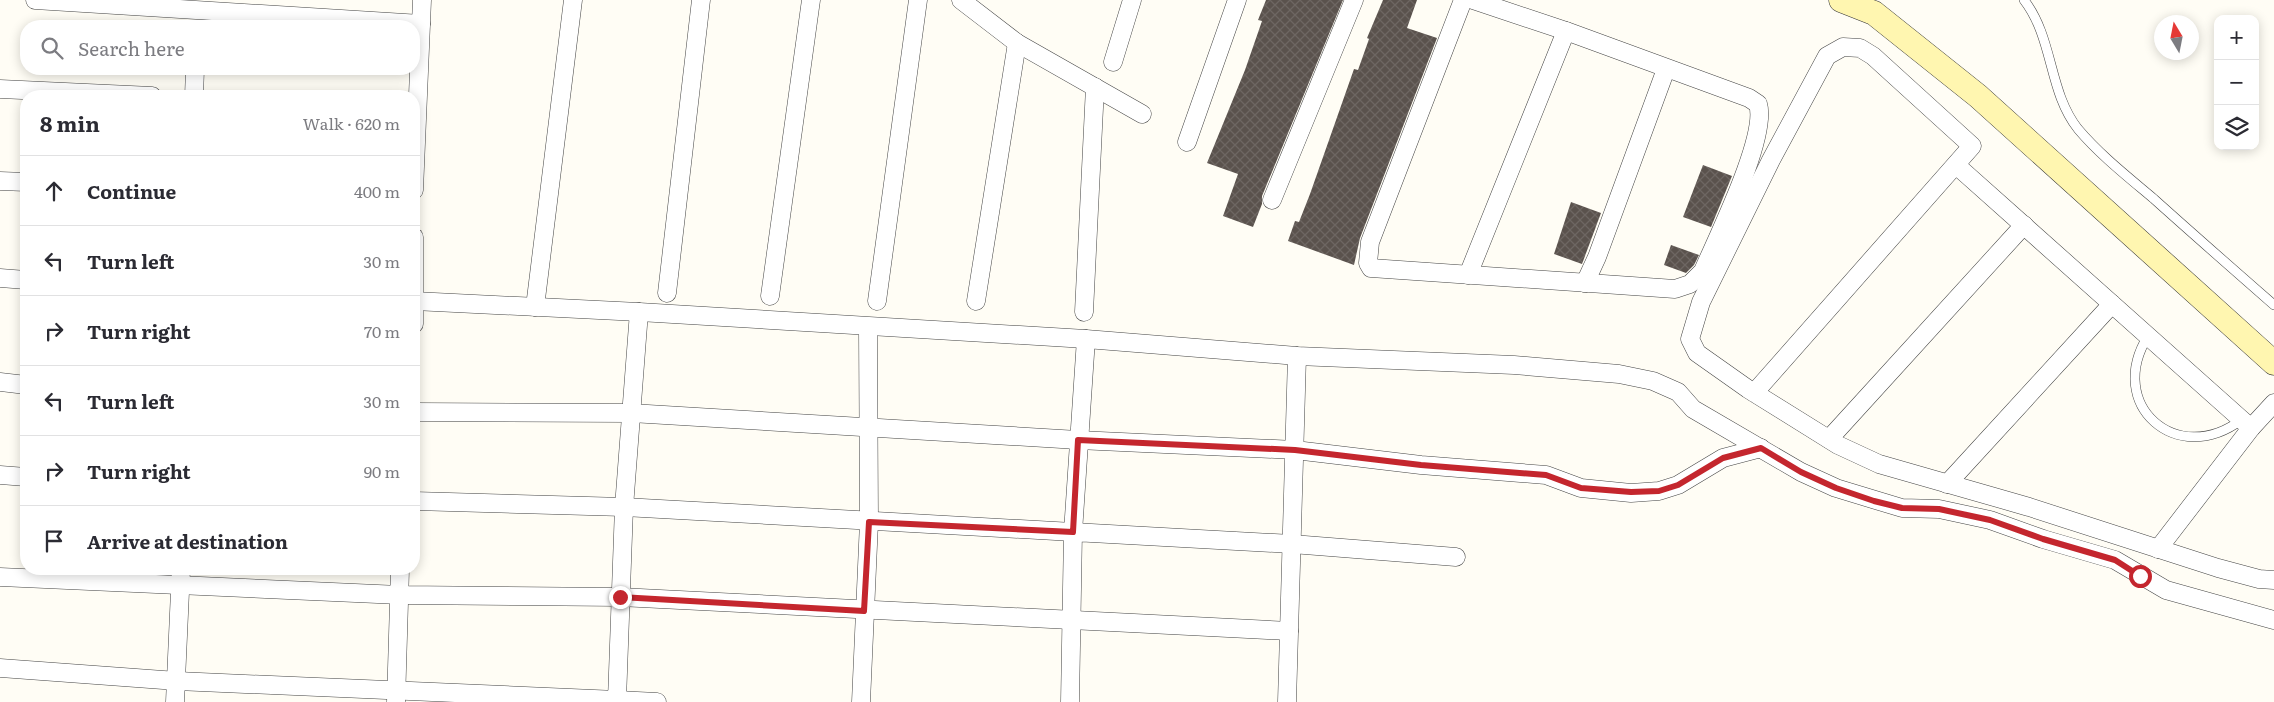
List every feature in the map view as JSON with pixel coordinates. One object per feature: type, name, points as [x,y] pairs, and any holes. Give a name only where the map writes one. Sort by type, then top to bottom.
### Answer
[{"type":"main road","points":[[1841,0],[1874,13],[1978,96],[2274,364]]},
{"type":"street","points":[[35,0],[198,12],[347,20]]},
{"type":"street","points":[[420,53],[422,0]]},
{"type":"street","points":[[535,308],[573,0]]},
{"type":"street","points":[[666,293],[700,0]]},
{"type":"street","points":[[770,296],[811,0]]},
{"type":"street","points":[[877,301],[918,0]]},
{"type":"street","points":[[962,0],[1017,43],[1142,114]]},
{"type":"street","points":[[1113,62],[1132,0]]},
{"type":"street","points":[[1187,142],[1238,0]]},
{"type":"street","points":[[1272,200],[1354,0]]},
{"type":"street","points":[[1463,0],[1374,232],[1368,253],[1368,263],[1371,268],[1675,289],[1690,284],[1703,270],[1755,146],[1760,124],[1758,104],[1749,98],[1566,31],[1473,0]]},
{"type":"street","points":[[1468,275],[1566,31]]},
{"type":"street","points":[[976,300],[1017,43]]},
{"type":"street","points":[[1754,393],[1972,146],[1873,56],[1860,48],[1843,47],[1826,56],[1771,160],[1701,302],[1690,339],[1697,354],[1754,393],[1829,439],[1879,464],[2028,507],[2218,568],[2274,580]]},
{"type":"street","points":[[1585,283],[1597,257],[1666,69]]},
{"type":"street","points":[[194,90],[195,75]]},
{"type":"street","points":[[417,90],[418,75]]},
{"type":"street","points":[[1084,312],[1095,87]]},
{"type":"street","points":[[0,89],[22,90]]},
{"type":"street","points":[[1956,165],[2246,424]]},
{"type":"street","points":[[0,181],[20,182]]},
{"type":"street","points":[[1829,439],[2024,225]]},
{"type":"street","points":[[0,278],[20,280]]},
{"type":"street","points":[[420,301],[639,312],[1086,339],[1297,356],[1586,370],[1654,380],[1678,392],[1694,409],[1801,472],[1836,488],[1902,508],[1939,509],[1990,520],[2043,539],[2115,560],[2166,590],[2274,620]]},
{"type":"street","points":[[1947,484],[2112,304]]},
{"type":"street","points":[[617,701],[624,507],[639,312]]},
{"type":"street","points":[[861,702],[869,522],[867,427],[868,327]]},
{"type":"street","points":[[1070,702],[1073,532],[1086,339]]},
{"type":"street","points":[[1287,702],[1297,356]]},
{"type":"street","points":[[0,382],[20,384]]},
{"type":"street","points":[[420,412],[631,413],[1078,440],[1295,450],[1421,465],[1546,475],[1581,488],[1631,492],[1659,491],[1678,485],[1723,458],[1761,448]]},
{"type":"street","points":[[2158,549],[2246,424],[2271,412]]},
{"type":"street","points":[[0,475],[20,477]]},
{"type":"street","points":[[420,502],[624,507],[1292,544],[1456,557]]},
{"type":"street","points":[[397,697],[400,575]]},
{"type":"street","points":[[0,577],[180,577],[400,595],[620,597],[1072,622],[1289,631]]},
{"type":"street","points":[[175,702],[180,577]]},
{"type":"street","points":[[0,668],[397,697],[657,702]]},
{"type":"lane","points":[[2024,0],[2040,29],[2051,59],[2054,80],[2063,104],[2078,128],[2109,160],[2274,305]]},
{"type":"lane","points":[[2148,336],[2139,350],[2134,367],[2134,384],[2139,401],[2149,416],[2161,427],[2177,435],[2194,438],[2211,436],[2246,424]]},
{"type":"building","points":[[1266,0],[1343,0],[1262,196],[1262,204],[1253,227],[1223,216],[1238,174],[1207,163],[1245,70],[1262,21],[1258,20]]},
{"type":"building","points":[[1383,0],[1417,0],[1407,28],[1437,38],[1360,238],[1354,265],[1288,241],[1295,221],[1299,222],[1354,69],[1358,70],[1369,39],[1367,38]]},
{"type":"building","points":[[1703,165],[1732,176],[1711,227],[1683,217]]},
{"type":"building","points":[[1571,202],[1601,213],[1582,264],[1554,254]]},
{"type":"building","points":[[1671,245],[1699,255],[1694,265],[1686,273],[1664,265]]},
{"type":"route","points":[[620,597],[864,611],[869,522],[1073,532],[1078,440],[1295,450],[1421,465],[1546,475],[1581,488],[1607,492],[1659,491],[1678,485],[1706,466],[1723,458],[1761,448],[1801,472],[1836,488],[1874,501],[1902,508],[1939,509],[1990,520],[2043,539],[2115,560],[2140,576]]}]
